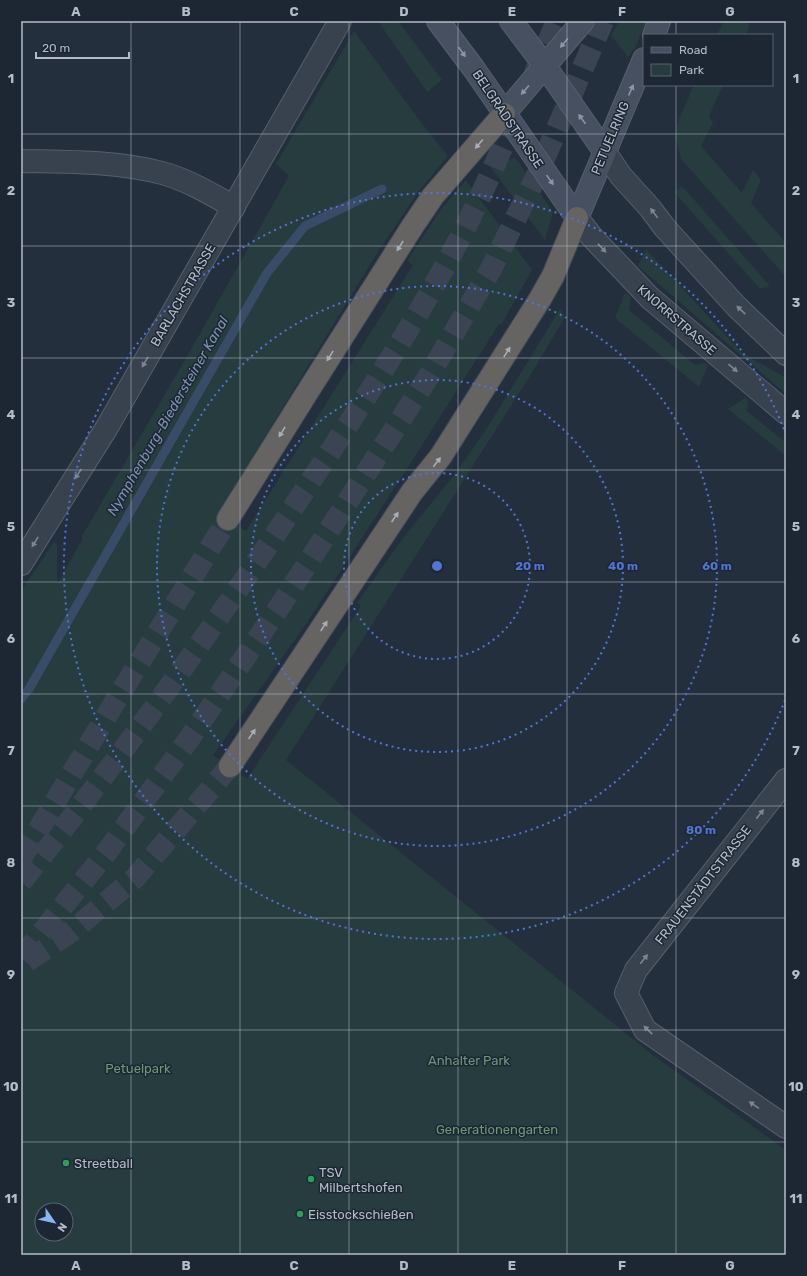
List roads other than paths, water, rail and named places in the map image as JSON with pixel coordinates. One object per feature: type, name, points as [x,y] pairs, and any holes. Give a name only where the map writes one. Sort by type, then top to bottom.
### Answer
[{"type":"highway","points":[[228,519],[433,196],[504,114]]},
{"type":"highway","points":[[230,766],[412,492],[445,449],[553,276],[577,218]]},
{"type":"main road","name":"BELGRADSTRASSE","points":[[438,21],[474,69],[577,218]]},
{"type":"main road","points":[[511,21],[546,66],[604,151]]},
{"type":"main road","points":[[504,114],[583,21]]},
{"type":"main road","points":[[654,34],[659,21]]},
{"type":"main road","name":"PETUELRING","points":[[577,218],[643,61]]},
{"type":"street","name":"BARLACHSTRASSE","points":[[21,564],[106,429],[340,21]]},
{"type":"street","points":[[604,151],[622,176],[670,233],[736,306],[786,354]]},
{"type":"street","points":[[21,161],[113,164],[162,173],[190,183],[234,207]]},
{"type":"street","name":"KNORRSTRASSE","points":[[577,218],[592,237],[650,298],[786,414]]},
{"type":"street","name":"FRAUENSTÄDTSTRASSE","points":[[786,780],[636,970],[626,993],[645,1030],[786,1127]]},
{"type":"waterway","name":"Nymphenburg-Biedersteiner Kanal","points":[[21,699],[29,689],[267,273],[305,226],[382,189]]},
{"type":"tunnel","points":[[534,75],[557,21]]},
{"type":"tunnel","points":[[21,958],[106,853],[189,739],[280,606],[427,379],[491,269],[538,173],[603,21]]},
{"type":"tunnel","points":[[21,882],[92,792],[194,653],[291,511],[375,383],[435,285],[453,251],[488,181],[519,108]]},
{"type":"tunnel","points":[[21,859],[113,705],[228,519]]},
{"type":"tunnel","points":[[27,961],[72,931],[135,878],[230,766]]},
{"type":"place","name":"Streetball","points":[[66,1163]]},
{"type":"place","name":"TSV Milbertshofen","points":[[311,1179]]},
{"type":"place","name":"Eisstockschießen","points":[[300,1214]]},
{"type":"park label","name":"Anhalter Park","points":[[469,1060]]},
{"type":"park label","name":"Petuelpark","points":[[138,1068]]},
{"type":"park label","name":"Generationengarten","points":[[497,1129]]}]
